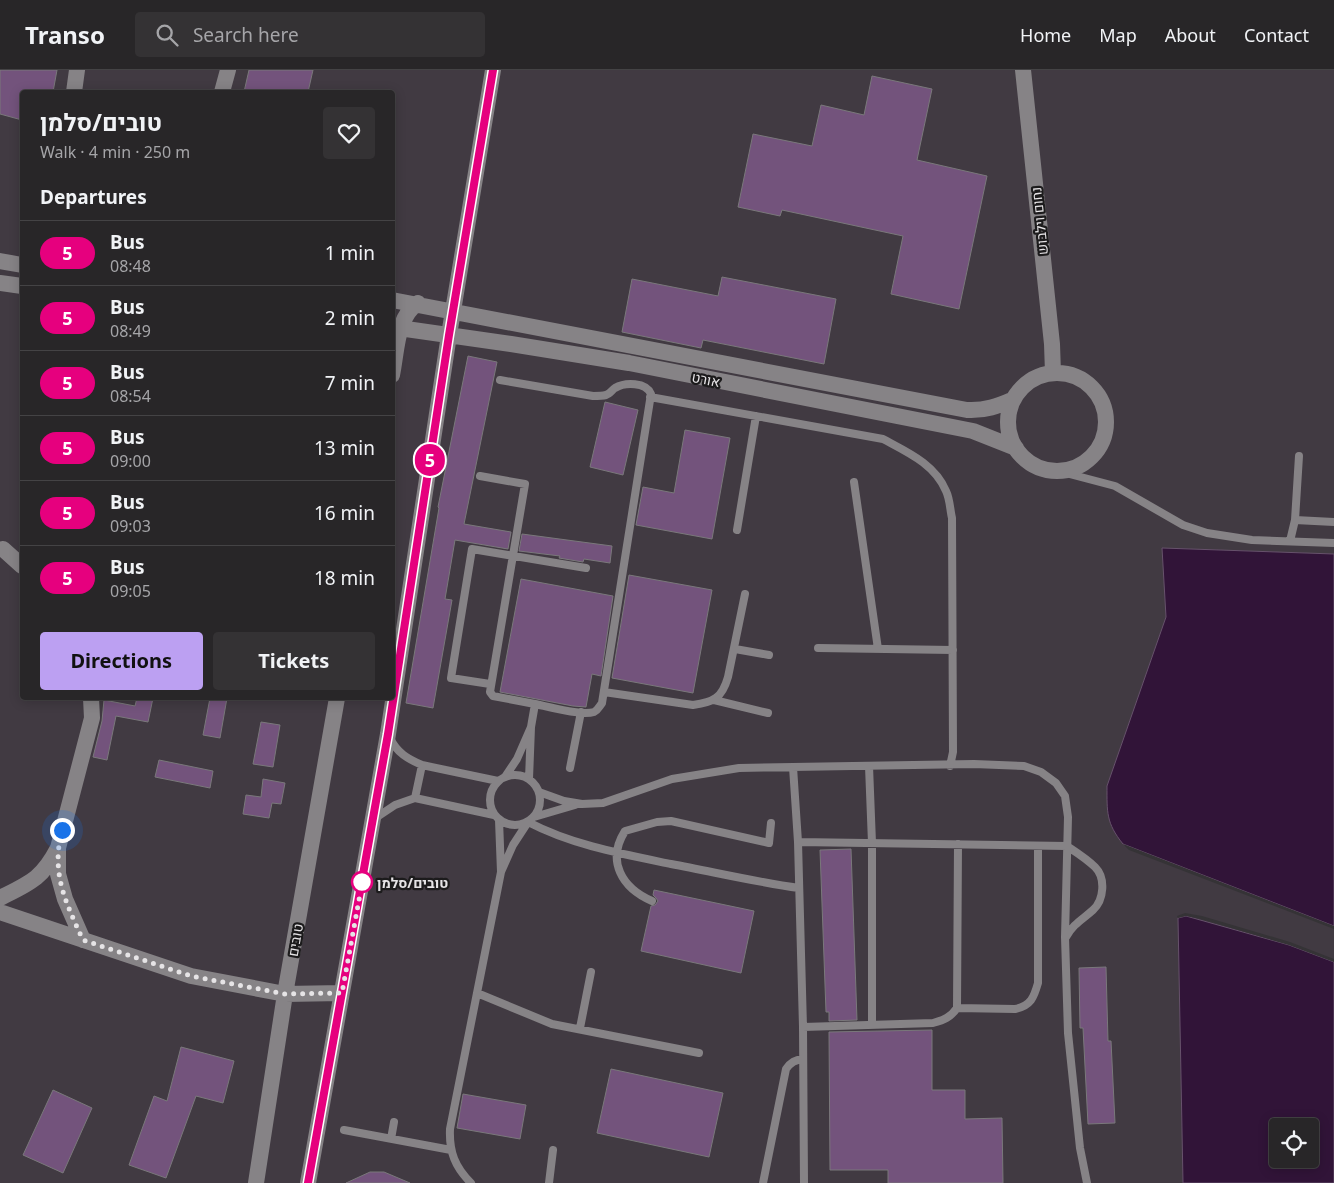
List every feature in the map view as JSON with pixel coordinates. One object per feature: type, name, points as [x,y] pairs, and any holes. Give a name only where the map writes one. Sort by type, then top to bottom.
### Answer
[{"type":"street","points":[[74,90],[77,70]]},
{"type":"street","points":[[223,90],[228,70]]},
{"type":"street","points":[[395,688],[449,335],[493,70]]},
{"type":"street","name":"נחום וילבוש","points":[[1024,70],[1052,344],[1053,373]]},
{"type":"street","points":[[2,262],[20,253]]},
{"type":"street","points":[[2,262],[20,265]]},
{"type":"street","points":[[0,283],[20,286]]},
{"type":"street","name":"אורט","points":[[395,300],[418,303],[967,410],[993,408],[1014,400]]},
{"type":"street","points":[[395,346],[397,327],[409,308],[418,303]]},
{"type":"street","name":"אורט","points":[[397,327],[629,363],[973,431],[1016,448]]},
{"type":"street","points":[[1053,373],[1069,374],[1083,380],[1096,390],[1104,404],[1107,419],[1105,435],[1098,450],[1088,461],[1074,469],[1058,471],[1043,469],[1030,463],[1016,448],[1011,439],[1008,424],[1010,409],[1014,400],[1026,384],[1039,376],[1053,373]]},
{"type":"street","points":[[3,549],[20,564]]},
{"type":"street","points":[[0,898],[32,882],[42,874],[58,848],[92,718],[91,700]]},
{"type":"street","name":"טובים","points":[[256,1183],[285,994],[337,700]]},
{"type":"street","points":[[308,1183],[393,700]]},
{"type":"street","points":[[58,848],[58,874],[65,899],[83,940]]},
{"type":"street","points":[[0,912],[191,976],[285,994],[342,993]]},
{"type":"lane","points":[[480,476],[526,484],[490,692],[493,696],[581,712],[592,712],[598,709],[602,703],[604,692],[650,397],[649,389],[643,386],[625,384],[616,387],[607,395],[594,396],[500,380]]},
{"type":"lane","points":[[650,397],[883,439],[911,454],[932,469],[946,491],[952,518],[953,752],[950,766]]},
{"type":"lane","points":[[737,530],[756,416]]},
{"type":"lane","points":[[1290,541],[1295,520],[1299,456]]},
{"type":"lane","points":[[1058,471],[1115,486],[1184,525],[1207,534],[1252,540],[1334,543]]},
{"type":"lane","points":[[854,482],[878,649]]},
{"type":"lane","points":[[1295,520],[1334,522]]},
{"type":"lane","points":[[490,684],[451,678],[472,549],[586,568]]},
{"type":"lane","points":[[604,692],[693,705],[705,704],[714,700],[724,690],[735,649],[745,594]]},
{"type":"lane","points":[[818,648],[952,650]]},
{"type":"lane","points":[[735,649],[769,655]]},
{"type":"lane","points":[[714,700],[768,713]]},
{"type":"lane","points":[[529,779],[531,727],[535,704]]},
{"type":"lane","points":[[570,768],[581,712]]},
{"type":"lane","points":[[502,872],[497,817],[489,803],[490,795],[493,787],[517,759],[531,727]]},
{"type":"lane","points":[[388,734],[393,745],[411,761],[422,765],[501,779],[513,774],[521,775],[535,784],[539,792],[539,809],[513,845],[502,872],[450,1129],[449,1144],[454,1159],[462,1174],[471,1183]]},
{"type":"lane","points":[[539,792],[564,801],[582,804],[603,803],[672,779],[739,768],[950,766],[974,764],[1024,766],[1041,772],[1056,784],[1065,796],[1068,817],[1065,937],[1068,1033],[1080,1148],[1087,1183]]},
{"type":"lane","points":[[415,798],[422,765]]},
{"type":"lane","points":[[869,766],[872,843],[872,1024]]},
{"type":"lane","points":[[794,767],[803,1027],[804,1183]]},
{"type":"lane","points":[[373,820],[395,805],[415,798],[497,817],[511,826],[520,825],[531,819],[582,804]]},
{"type":"lane","points":[[531,819],[541,829],[590,846],[765,883],[799,888]]},
{"type":"lane","points":[[652,901],[632,889],[621,876],[616,866],[621,838],[625,832],[657,822],[670,821],[769,843],[771,823]]},
{"type":"lane","points":[[798,842],[1067,846],[1097,868],[1102,887],[1102,896],[1098,904],[1076,922],[1065,937]]},
{"type":"lane","points":[[803,1027],[933,1023],[953,1015],[957,1008],[958,844]]},
{"type":"lane","points":[[957,1008],[1014,1009],[1023,1007],[1035,994],[1038,982],[1038,846]]},
{"type":"lane","points":[[580,1028],[591,972]]},
{"type":"lane","points":[[477,993],[552,1024],[699,1053]]},
{"type":"lane","points":[[763,1183],[786,1070],[790,1063],[803,1059]]},
{"type":"lane","points":[[391,1139],[394,1122]]},
{"type":"lane","points":[[344,1130],[451,1150]]},
{"type":"lane","points":[[549,1183],[553,1150]]},
{"type":"shaded area","points":[[0,70],[1334,70],[1334,554],[1162,548],[1166,617],[1107,786],[1123,844],[1334,926],[1334,962],[1289,945],[1201,919],[1186,916],[1178,918],[1183,1183],[0,1183]]},
{"type":"shaded area","points":[[1162,548],[1334,554],[1334,926],[1123,844],[1113,830],[1108,810],[1107,786],[1166,617]]},
{"type":"shaded area","points":[[1186,916],[1289,945],[1334,962],[1334,1183],[1183,1183],[1178,918]]},
{"type":"pier","points":[[1123,844],[1334,926],[1334,929],[1129,850]]},
{"type":"pier","points":[[1185,913],[1202,916],[1290,942],[1334,959],[1334,962],[1289,945],[1201,919],[1186,916],[1178,918],[1177,916]]},
{"type":"building","points":[[0,70],[57,70],[53,90],[20,90],[20,119],[0,114]]},
{"type":"building","points":[[249,70],[313,70],[308,90],[244,90]]},
{"type":"building","points":[[872,76],[932,89],[917,160],[987,176],[959,309],[891,294],[903,236],[782,210],[780,216],[738,207],[753,134],[812,146],[821,105],[864,115]]},
{"type":"building","points":[[722,277],[836,299],[824,364],[703,340],[701,348],[622,332],[632,279],[718,296]]},
{"type":"building","points":[[468,356],[497,362],[464,524],[511,532],[508,549],[455,540],[445,599],[452,600],[433,708],[406,703],[438,507]]},
{"type":"building","points":[[605,402],[638,410],[623,475],[590,467]]},
{"type":"building","points":[[685,430],[730,438],[712,539],[636,525],[643,487],[674,493]]},
{"type":"building","points":[[522,534],[612,546],[610,563],[584,559],[583,562],[559,558],[560,556],[519,551]]},
{"type":"building","points":[[629,575],[712,590],[693,693],[612,678]]},
{"type":"building","points":[[521,579],[613,596],[601,676],[592,674],[586,707],[500,692]]},
{"type":"building","points":[[104,700],[135,706],[136,700],[153,700],[148,722],[116,716],[107,760],[93,757],[102,721]]},
{"type":"building","points":[[210,700],[227,700],[220,738],[203,735]]},
{"type":"building","points":[[261,722],[280,725],[273,767],[253,764]]},
{"type":"building","points":[[159,760],[213,771],[210,788],[155,777]]},
{"type":"building","points":[[263,779],[285,783],[281,804],[272,803],[269,818],[243,814],[246,795],[261,797]]},
{"type":"building","points":[[851,849],[857,1020],[829,1021],[829,1012],[826,1012],[820,850]]},
{"type":"building","points":[[654,890],[754,911],[741,973],[641,951],[651,906],[655,905],[658,901],[653,895]]},
{"type":"building","points":[[1106,967],[1108,1041],[1111,1041],[1115,1123],[1088,1124],[1083,1028],[1080,1028],[1079,968]]},
{"type":"building","points":[[932,1030],[932,1090],[965,1090],[965,1119],[1002,1118],[1003,1183],[888,1183],[888,1170],[830,1170],[829,1032]]},
{"type":"building","points":[[181,1047],[234,1061],[223,1103],[196,1096],[166,1178],[129,1165],[154,1096],[167,1101]]},
{"type":"building","points":[[611,1069],[723,1093],[709,1157],[597,1133]]},
{"type":"building","points":[[53,1090],[92,1108],[63,1173],[23,1155]]},
{"type":"building","points":[[463,1094],[526,1105],[520,1139],[457,1128]]},
{"type":"building","points":[[370,1172],[384,1172],[410,1183],[346,1183]]},
{"type":"bus line","name":"5","points":[[395,688],[449,335],[493,70]]},
{"type":"bus line","name":"5","points":[[308,1183],[393,700]]},
{"type":"place","name":"טובים/סלמן","points":[[362,882]]},
{"type":"route","points":[[62,830],[58,848],[58,874],[65,899],[83,940],[191,976],[285,994],[342,993],[363,878],[362,882]]}]
